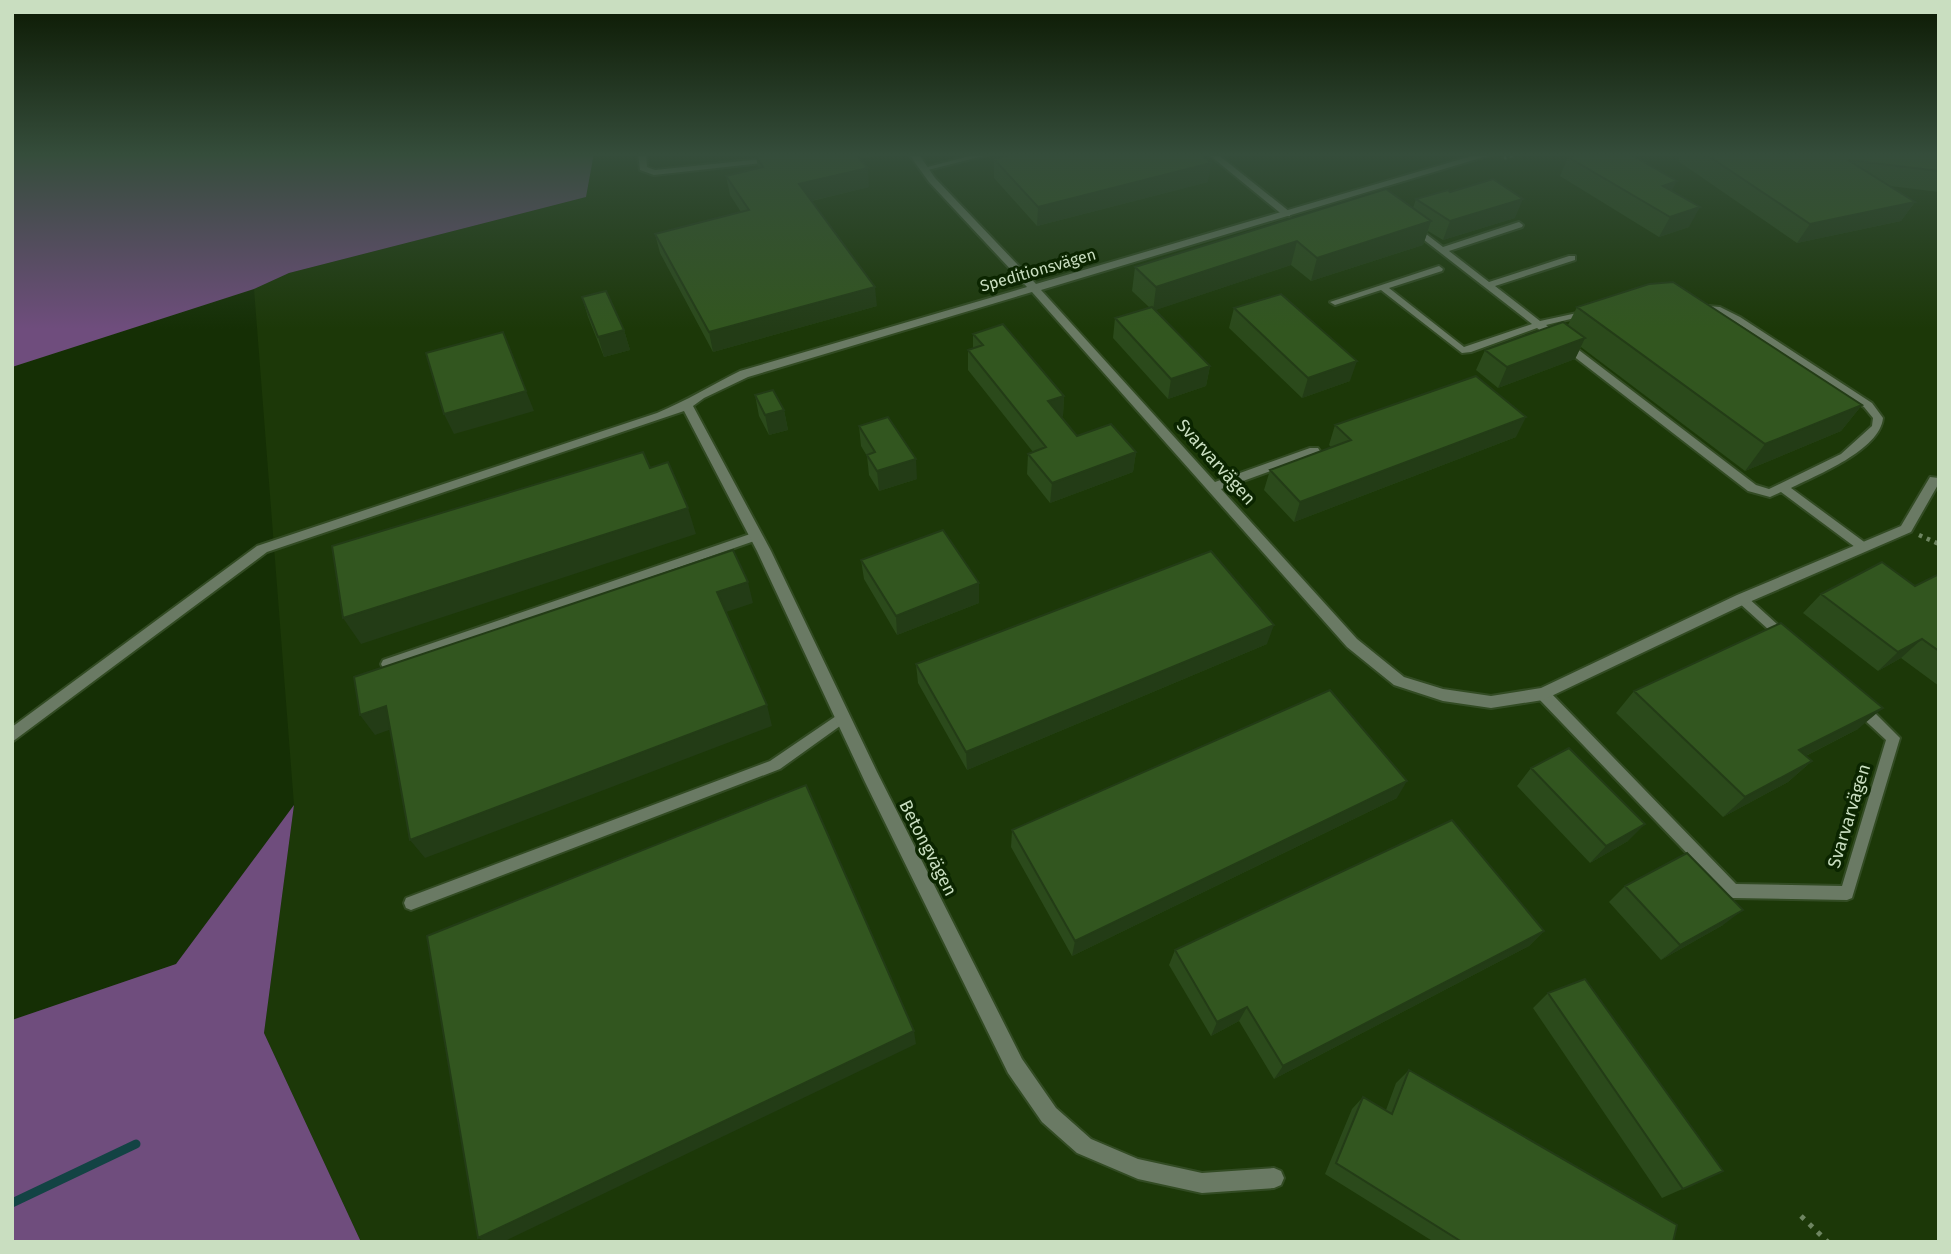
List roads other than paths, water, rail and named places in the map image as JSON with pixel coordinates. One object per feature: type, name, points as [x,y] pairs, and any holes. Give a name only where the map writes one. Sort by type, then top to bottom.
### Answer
[{"type":"street","name":"Svarvarvägen","points":[[963,212],[1352,643],[1399,681],[1443,695],[1491,702],[1543,694],[1742,599],[1906,529],[1934,480]]},
{"type":"street","name":"Speditionsvägen","points":[[687,405],[744,374],[1297,212]]},
{"type":"street","points":[[12,736],[262,549],[687,405]]},
{"type":"street","name":"Betongvägen","points":[[687,405],[756,536],[842,717],[1015,1066],[1049,1115],[1084,1146],[1138,1169],[1202,1182],[1274,1178]]},
{"type":"street","points":[[1213,487],[1314,451]]},
{"type":"lane","points":[[1402,220],[1752,488],[1770,493],[1845,457],[1877,427],[1878,418],[1868,405],[1737,319],[1717,309],[1692,306]]},
{"type":"lane","points":[[1444,250],[1519,225]]},
{"type":"lane","points":[[1489,285],[1572,258]]},
{"type":"lane","points":[[1335,302],[1439,269]]},
{"type":"lane","points":[[1381,287],[1462,350],[1540,324],[1604,308]]},
{"type":"lane","points":[[1782,487],[1863,547]]},
{"type":"lane","points":[[387,664],[756,536]]},
{"type":"lane","points":[[1742,599],[1792,645]]},
{"type":"lane","name":"Svarvarvägen","points":[[1543,694],[1733,891],[1847,893],[1893,738],[1853,701]]},
{"type":"lane","points":[[411,903],[775,765],[842,717]]},
{"type":"waterway","points":[[12,1203],[136,1144]]}]
